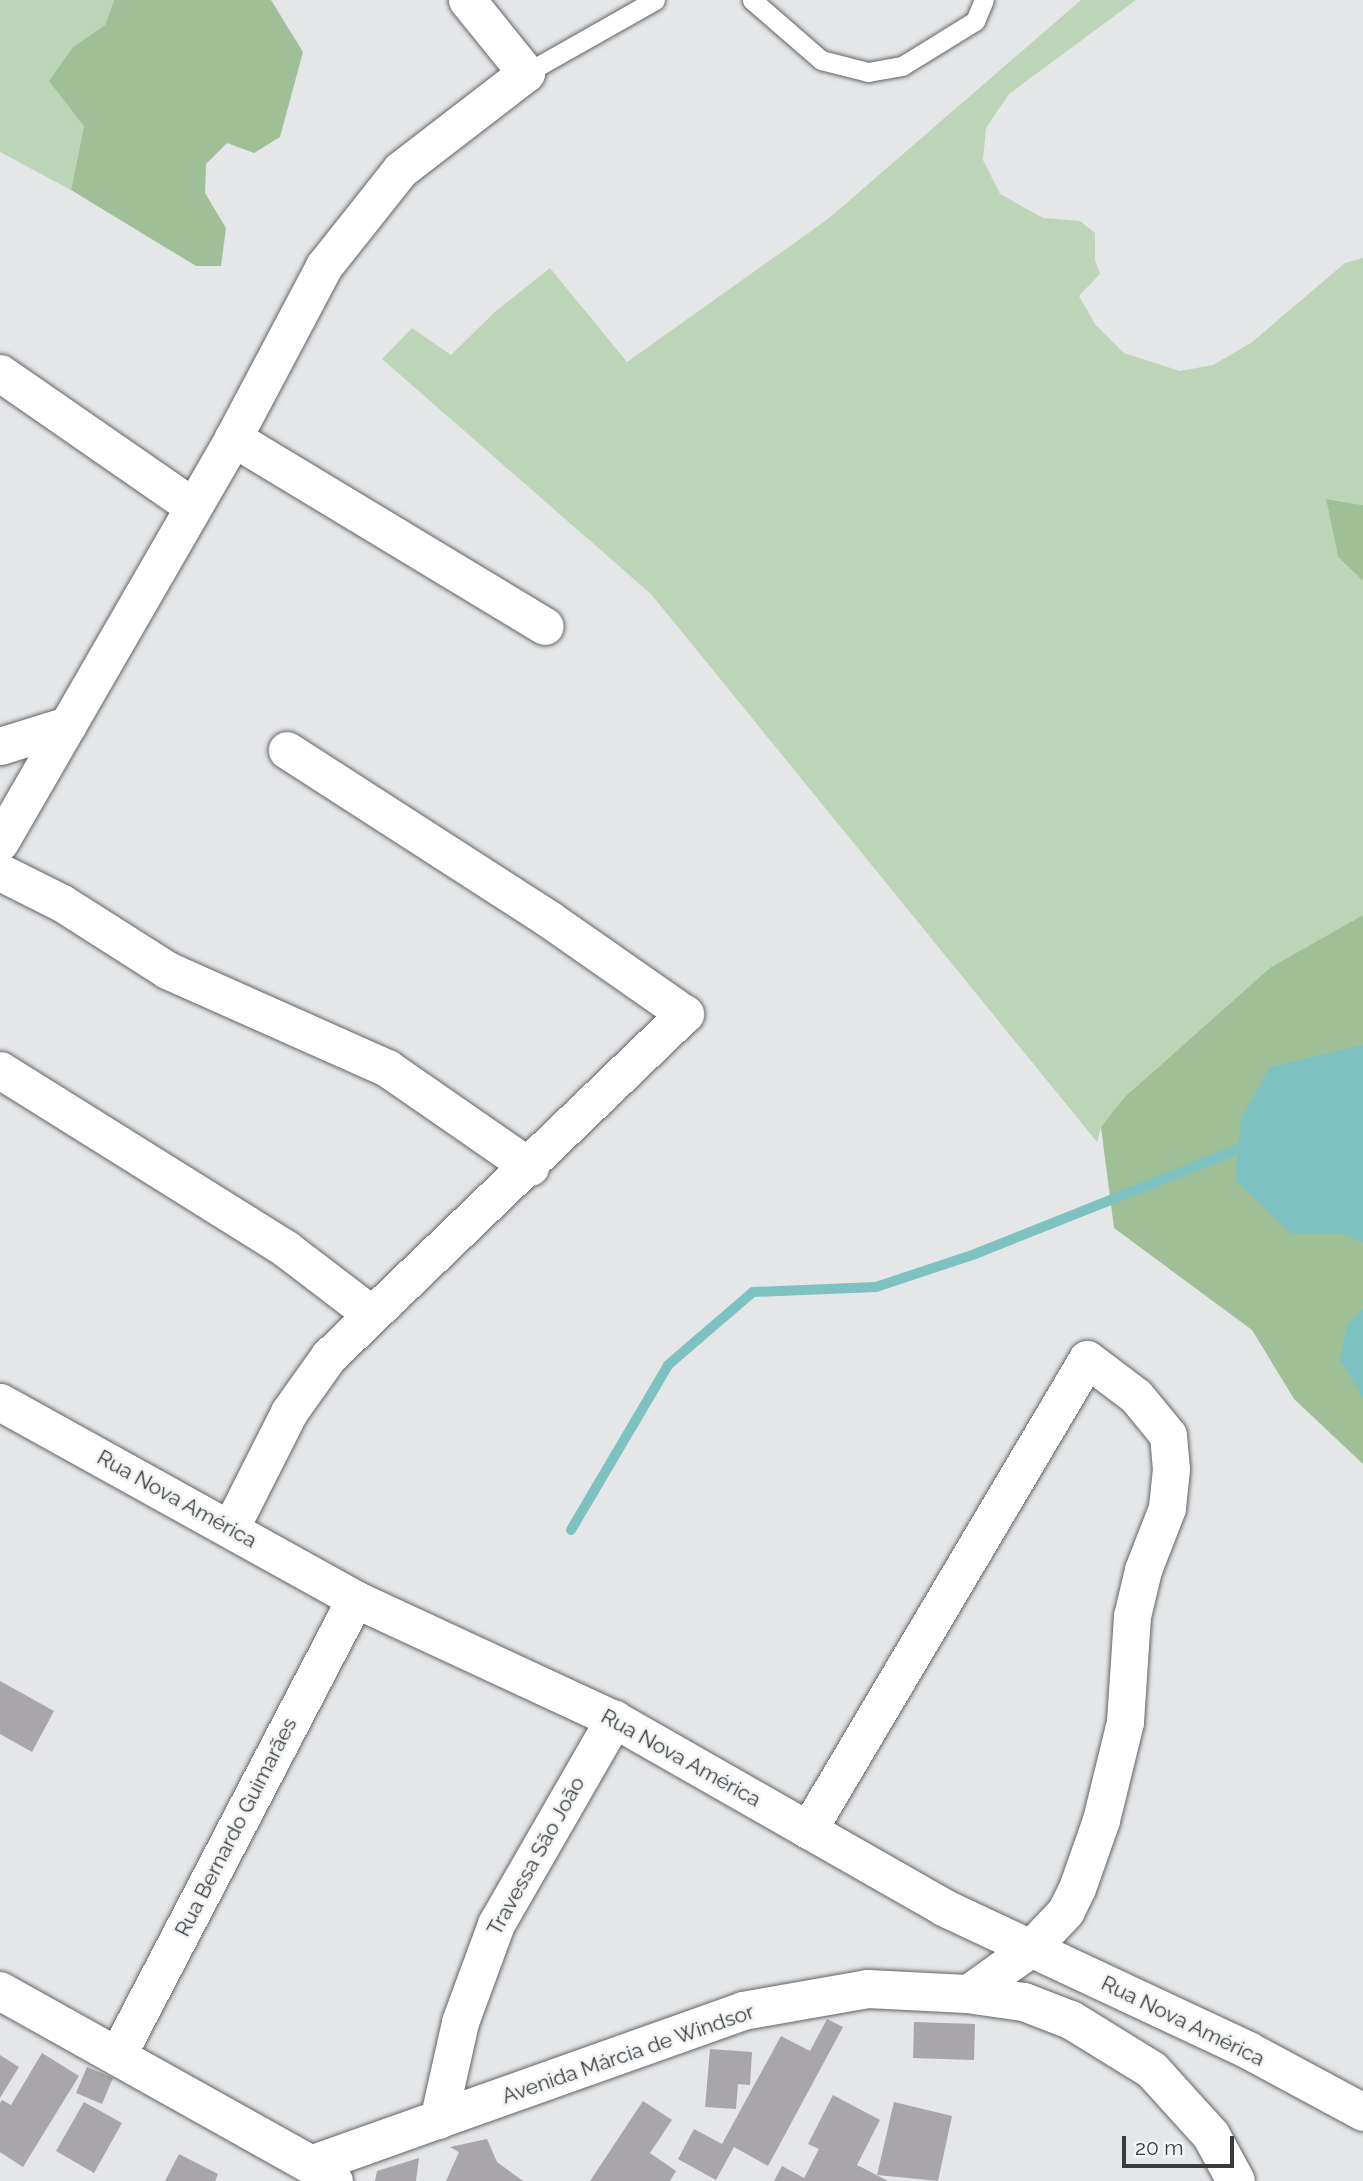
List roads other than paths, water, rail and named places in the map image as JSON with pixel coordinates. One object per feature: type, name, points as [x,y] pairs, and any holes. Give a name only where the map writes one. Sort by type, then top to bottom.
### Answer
[{"type":"street","points":[[0,842],[233,438],[324,266],[362,214],[400,170],[526,73],[467,0]]},
{"type":"street","points":[[0,373],[192,506]]},
{"type":"street","points":[[233,438],[545,626]]},
{"type":"street","points":[[0,746],[68,725]]},
{"type":"street","points":[[231,1527],[289,1412],[329,1356],[370,1313],[530,1167],[685,1014],[549,919],[287,750]]},
{"type":"street","points":[[0,872],[62,903],[167,970],[387,1068],[530,1167]]},
{"type":"street","points":[[0,1070],[286,1248],[370,1313]]},
{"type":"street","points":[[808,1830],[1087,1359],[1136,1396],[1168,1434],[1170,1482],[1167,1508],[1143,1570],[1132,1616],[1125,1723],[1101,1820],[1066,1910],[1031,1948],[967,1994]]},
{"type":"street","name":"Rua Nova América","points":[[3,1412],[231,1527],[355,1599],[614,1719],[884,1875],[1248,2050],[1363,2112]]},
{"type":"street","name":"Rua Bernardo Guimarães","points":[[118,2054],[355,1599]]},
{"type":"street","name":"Travessa São João","points":[[438,2120],[460,2022],[496,1924],[614,1719]]},
{"type":"street","name":"Avenida Márcia de Windsor","points":[[0,1991],[118,2054],[322,2173],[438,2120],[743,2011],[868,1989],[967,1994],[1024,2002],[1071,2020],[1152,2070],[1210,2134],[1236,2181]]},
{"type":"lane","points":[[526,73],[655,0]]},
{"type":"lane","points":[[752,0],[821,60],[867,72],[902,66],[975,21],[984,0]]},
{"type":"water","points":[[1363,1045],[1363,1242],[1341,1233],[1292,1234],[1235,1180],[1241,1119],[1270,1067]]},
{"type":"water","points":[[1363,1309],[1363,1397],[1340,1360],[1346,1326]]},
{"type":"waterway","points":[[571,1530],[668,1365],[753,1292],[876,1287],[975,1254],[1241,1148]]}]
